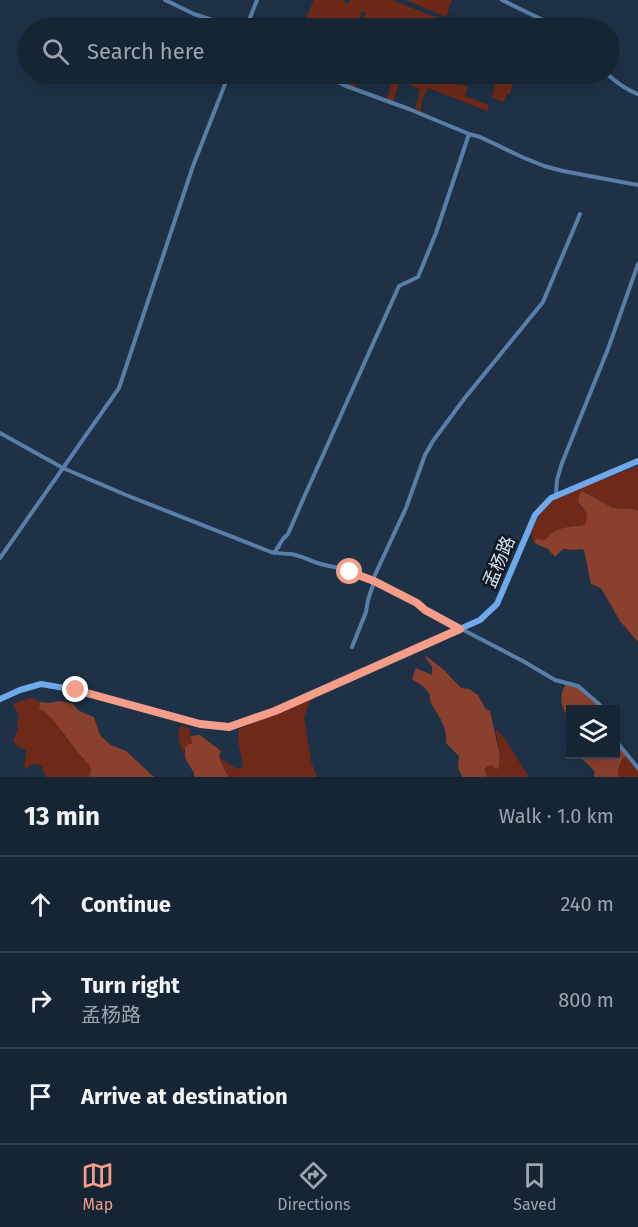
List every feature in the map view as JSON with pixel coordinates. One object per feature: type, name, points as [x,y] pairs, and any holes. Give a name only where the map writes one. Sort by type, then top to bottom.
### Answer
[{"type":"main road","name":"孟杨路","points":[[0,699],[41,684],[76,690],[200,724],[229,727],[275,711],[480,620],[497,603],[535,516],[550,498],[638,460]]},
{"type":"street","points":[[165,0],[204,18]]},
{"type":"street","points":[[250,18],[257,0]]},
{"type":"street","points":[[502,0],[539,18]]},
{"type":"street","points":[[0,558],[119,388],[193,166],[225,84]]},
{"type":"street","points":[[342,84],[480,137],[544,166],[638,185]]},
{"type":"street","points":[[618,84],[638,94]]},
{"type":"street","points":[[274,553],[288,534],[399,286],[418,277],[436,233],[469,134]]},
{"type":"street","points":[[352,647],[366,612],[374,581],[406,508],[425,455],[464,399],[543,302],[580,214]]},
{"type":"street","points":[[556,495],[562,463],[608,349],[638,264]]},
{"type":"street","points":[[0,433],[63,468],[126,495],[274,553],[305,558],[374,581],[555,680],[578,686],[600,705]]},
{"type":"street","points":[[274,553],[279,546]]},
{"type":"street","points":[[620,747],[638,768]]},
{"type":"shaded area","points":[[314,0],[345,0],[344,2],[348,4],[351,0],[392,0],[437,18],[364,18],[366,12],[362,12],[359,18],[306,18]]},
{"type":"shaded area","points":[[406,0],[452,0],[446,17]]},
{"type":"shaded area","points":[[391,84],[399,84],[393,102],[387,100]]},
{"type":"shaded area","points":[[408,84],[460,84],[468,87],[465,96],[489,105],[487,111],[428,88],[421,102],[421,112],[415,110],[420,89]]},
{"type":"shaded area","points":[[495,84],[512,84],[510,94],[507,94],[504,102],[492,98]]},
{"type":"shaded area","points":[[638,466],[638,511],[613,508],[582,491],[579,505],[586,514],[585,525],[558,530],[545,540],[536,539],[534,543],[531,532],[539,515],[556,497]]},
{"type":"shaded area","points":[[582,491],[613,508],[638,511],[638,642],[620,621],[601,588],[591,584],[584,550],[563,549],[555,557],[548,549],[534,543],[536,539],[545,540],[558,530],[585,525],[586,514],[579,501]]},
{"type":"shaded area","points":[[425,655],[461,688],[469,689],[478,695],[485,708],[490,711],[500,756],[496,770],[493,765],[487,766],[485,770],[487,777],[463,777],[458,764],[459,756],[446,743],[444,727],[430,695],[424,687],[412,679],[416,668],[432,675],[432,666]]},
{"type":"shaded area","points":[[566,684],[581,687],[598,705],[566,705],[566,714],[562,702]]},
{"type":"shaded area","points":[[32,698],[40,702],[39,709],[54,721],[89,765],[91,772],[89,777],[46,777],[42,767],[37,764],[32,764],[27,769],[24,767],[27,750],[18,747],[13,741],[18,728],[19,715],[13,705]]},
{"type":"shaded area","points":[[311,698],[304,717],[311,761],[317,777],[229,777],[219,757],[237,769],[243,767],[238,739],[239,729]]},
{"type":"shaded area","points":[[40,702],[72,703],[79,711],[94,717],[100,735],[107,742],[126,751],[154,777],[89,777],[91,771],[89,765],[54,721],[39,709]]},
{"type":"shaded area","points":[[180,726],[189,728],[192,744],[185,747],[183,755],[179,739]]},
{"type":"shaded area","points":[[496,729],[529,777],[487,777],[485,770],[487,766],[493,764],[496,769],[500,760]]},
{"type":"shaded area","points":[[200,735],[221,751],[219,757],[229,777],[194,777],[185,758],[185,747],[192,744],[191,736]]},
{"type":"shaded area","points":[[620,747],[628,757],[624,757],[621,761],[618,777],[594,777],[595,772],[583,760],[620,759]]},
{"type":"shaded area","points":[[624,757],[628,757],[638,769],[638,777],[618,777],[619,767]]},
{"type":"route","points":[[76,690],[200,724],[229,727],[275,711],[460,629],[425,610],[417,603],[374,581],[350,572]]}]
